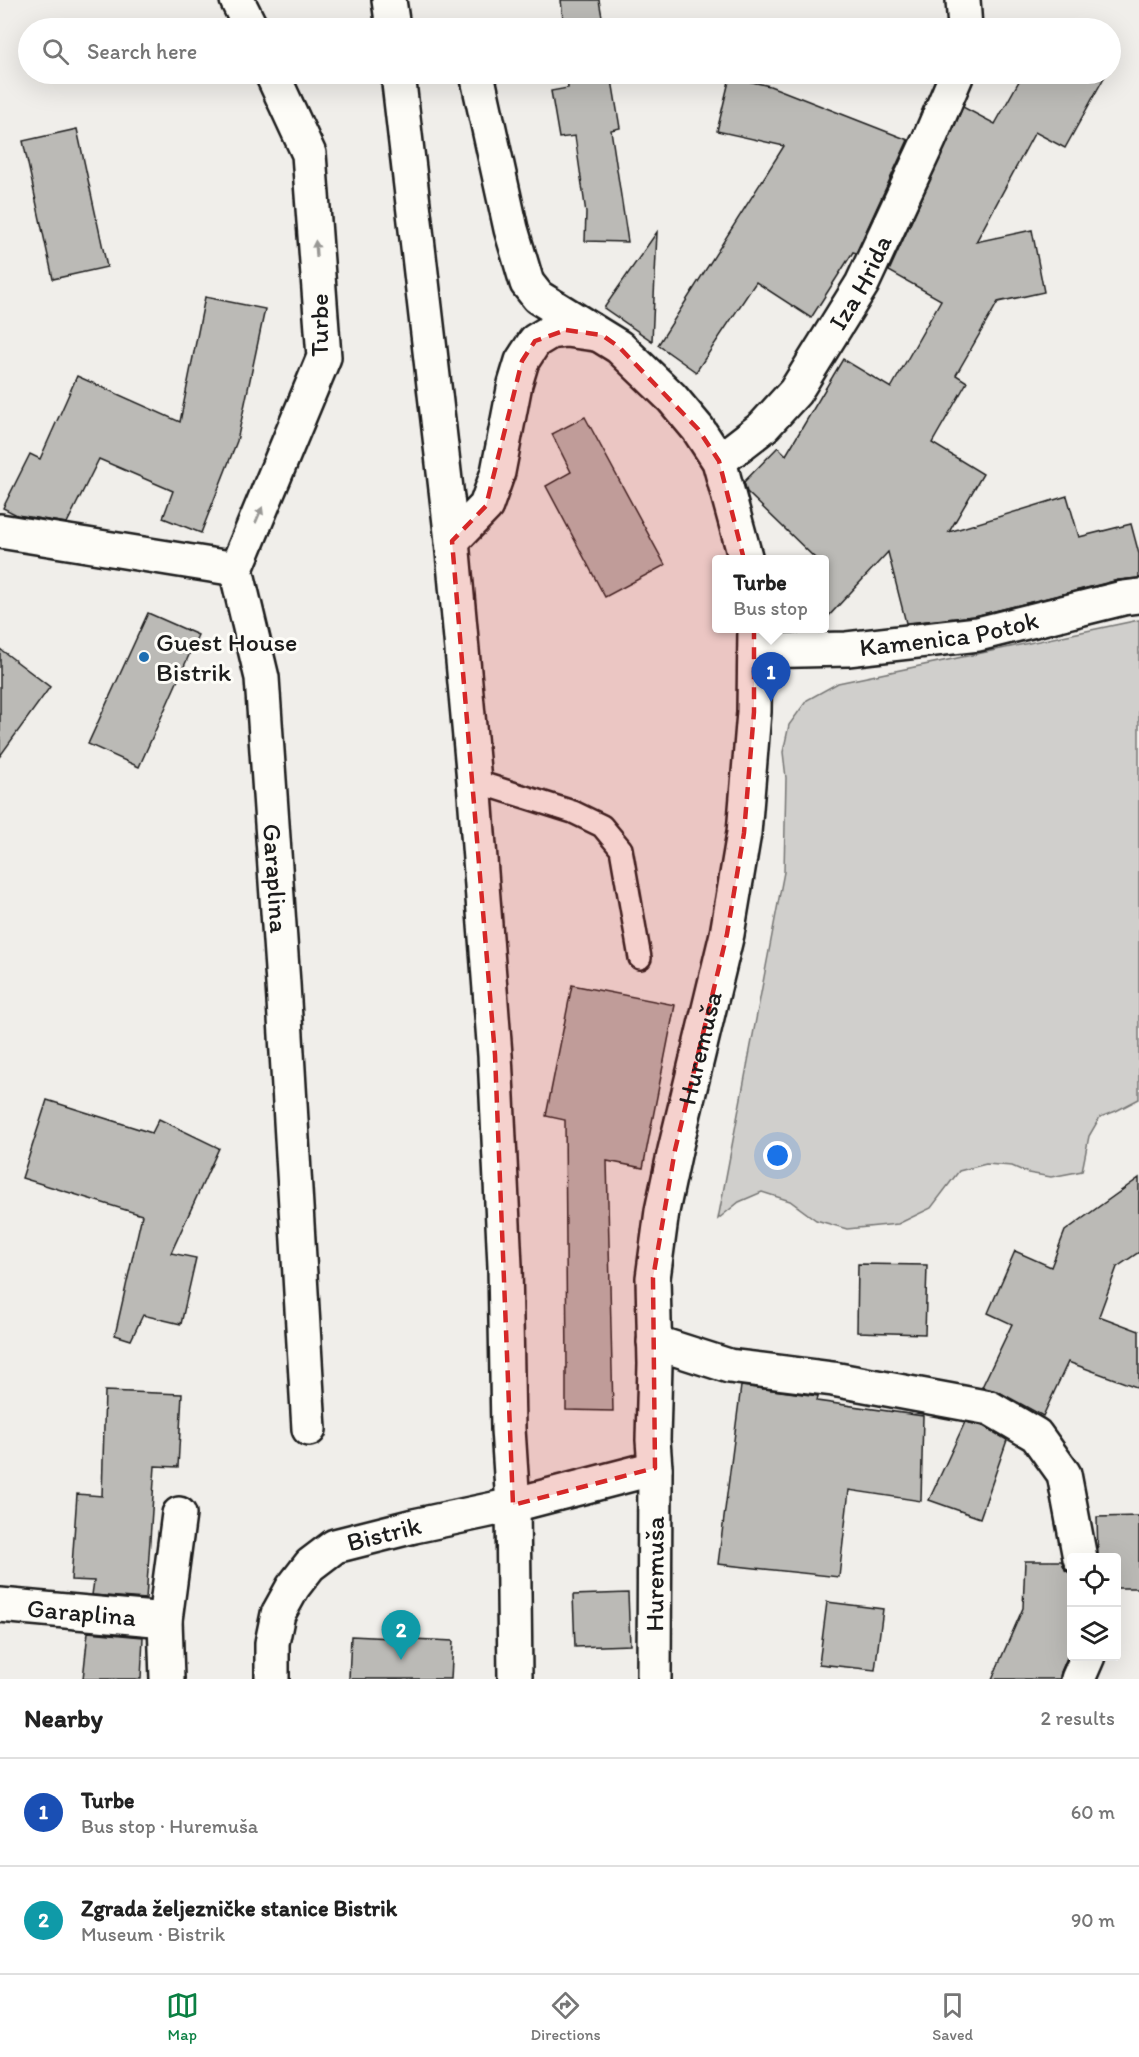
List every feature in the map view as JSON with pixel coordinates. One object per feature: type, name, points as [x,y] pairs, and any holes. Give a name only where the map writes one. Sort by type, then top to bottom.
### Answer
[{"type":"street","points":[[237,0],[246,18]]},
{"type":"street","points":[[389,0],[392,18]]},
{"type":"street","points":[[963,0],[964,18]]},
{"type":"street","name":"Turbe","points":[[236,569],[324,357],[309,154],[277,84]]},
{"type":"street","points":[[399,84],[452,540],[474,781],[495,1055],[505,1266],[508,1429],[513,1505],[515,1679]]},
{"type":"street","points":[[479,84],[511,229],[527,283],[538,297],[602,335],[636,362],[672,398],[698,429],[719,461],[745,555]]},
{"type":"street","name":"Iza Hrida","points":[[719,461],[763,427],[795,392],[861,284],[953,84]]},
{"type":"street","points":[[452,540],[486,506],[498,472],[515,384],[522,361],[535,342],[550,332],[566,330],[602,335]]},
{"type":"street","points":[[0,531],[236,569]]},
{"type":"street","name":"Garaplina","points":[[236,569],[262,678],[309,1429]]},
{"type":"street","name":"Kamenica Potok","points":[[755,640],[847,649],[978,634],[1139,596]]},
{"type":"street","name":"Huremuša","points":[[654,1679],[653,1278],[662,1211],[727,934],[744,833],[754,712],[755,640]]},
{"type":"street","points":[[654,1342],[729,1366],[833,1379],[990,1408],[1036,1435],[1064,1474],[1079,1553]]},
{"type":"street","points":[[513,1505],[655,1468]]},
{"type":"street","name":"Bistrik","points":[[272,1679],[272,1643],[279,1614],[293,1587],[310,1565],[334,1546],[513,1505]]},
{"type":"street","name":"Garaplina","points":[[167,1679],[165,1620],[179,1514]]},
{"type":"street","name":"Garaplina","points":[[0,1605],[165,1620]]},
{"type":"street","points":[[1078,1679],[1086,1661]]},
{"type":"lane","points":[[474,781],[573,813],[602,826],[621,849],[640,958]]},
{"type":"highlighted area","points":[[566,330],[602,335],[619,347],[698,429],[719,461],[754,599],[754,712],[744,833],[727,934],[675,1150],[653,1278],[655,1468],[513,1505],[495,1055],[452,541],[486,506],[522,361],[535,341]]},
{"type":"shaded area","points":[[1139,620],[1139,1099],[1100,1117],[1089,1136],[1082,1171],[1051,1177],[1028,1173],[1012,1166],[986,1164],[959,1171],[931,1208],[898,1224],[847,1229],[816,1220],[790,1201],[762,1192],[739,1202],[718,1219],[784,872],[786,778],[783,752],[789,725],[807,700],[838,683]]},
{"type":"building","points":[[561,0],[599,0],[602,18],[563,18]]},
{"type":"building","points":[[568,84],[613,84],[620,128],[611,130],[628,242],[585,241],[586,213],[575,136],[559,138],[551,91],[568,88]]},
{"type":"building","points":[[728,84],[761,84],[908,140],[856,253],[853,252],[811,318],[756,282],[696,372],[658,345],[784,146],[717,131]]},
{"type":"building","points":[[1017,84],[1100,84],[1065,148],[1035,132],[976,242],[1032,230],[1044,292],[998,302],[956,375],[967,382],[932,443],[983,474],[949,532],[1067,496],[1079,537],[1131,524],[1139,554],[1139,578],[1118,580],[975,616],[906,623],[888,552],[829,616],[829,555],[812,555],[747,492],[744,482],[778,447],[786,455],[843,359],[891,388],[941,300],[889,271],[963,107],[995,124]]},
{"type":"building","points":[[77,129],[107,267],[53,279],[23,141]]},
{"type":"building","points":[[657,232],[652,341],[604,308]]},
{"type":"building","points":[[205,297],[265,309],[237,441],[201,533],[163,518],[173,491],[99,459],[67,523],[17,515],[3,508],[30,454],[40,459],[77,376],[180,422]]},
{"type":"building","points":[[585,417],[665,565],[605,597],[546,486],[571,472],[552,434]]},
{"type":"building","points":[[148,613],[198,635],[139,767],[88,744]]},
{"type":"building","points":[[0,649],[50,687],[0,756]]},
{"type":"building","points":[[572,985],[675,1005],[643,1168],[607,1161],[613,1411],[566,1410],[565,1120],[546,1116]]},
{"type":"building","points":[[47,1100],[152,1133],[159,1119],[219,1148],[171,1253],[196,1258],[181,1324],[143,1315],[131,1340],[115,1335],[142,1215],[22,1178]]},
{"type":"building","points":[[1139,1178],[1139,1252],[1117,1267],[1099,1316],[1139,1331],[1139,1388],[1068,1362],[1043,1416],[999,1392],[982,1387],[1012,1324],[988,1313],[1015,1251],[1051,1267],[1065,1231]]},
{"type":"building","points":[[858,1264],[927,1265],[925,1334],[857,1332]]},
{"type":"building","points":[[741,1386],[818,1396],[817,1401],[923,1416],[921,1501],[849,1490],[839,1577],[718,1564]]},
{"type":"building","points":[[105,1391],[182,1394],[178,1467],[155,1466],[146,1599],[92,1595],[94,1581],[71,1580],[77,1494],[102,1496]]},
{"type":"building","points":[[965,1422],[983,1426],[1007,1440],[980,1518],[929,1500]]},
{"type":"building","points":[[1139,1516],[1139,1588],[1121,1588],[1121,1553],[1098,1553],[1097,1517]]},
{"type":"building","points":[[1025,1561],[1062,1561],[1067,1571],[1067,1658],[1060,1679],[992,1679],[1023,1608]]},
{"type":"building","points":[[628,1593],[630,1645],[575,1647],[573,1595]]},
{"type":"building","points":[[827,1602],[883,1609],[875,1670],[819,1664]]},
{"type":"building","points":[[88,1632],[143,1637],[141,1679],[83,1679]]},
{"type":"building","points":[[351,1636],[453,1641],[451,1679],[349,1679]]},
{"type":"place","name":"Guest House Bistrik","points":[[144,657]]},
{"type":"place","name":"Turbe","points":[[771,702]]},
{"type":"place","name":"Zgrada željezničke stanice Bistrik","points":[[401,1660]]}]
